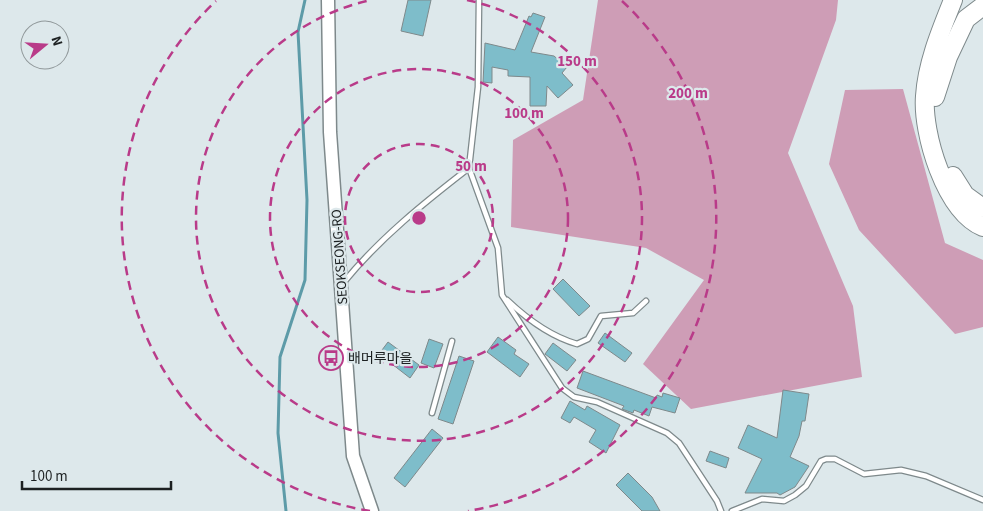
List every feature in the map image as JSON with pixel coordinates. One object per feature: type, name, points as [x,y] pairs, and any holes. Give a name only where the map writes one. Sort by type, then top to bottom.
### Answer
[{"type":"highway","points":[[953,0],[936,44],[924,96],[928,131],[938,174],[958,205],[983,227]]},
{"type":"highway","points":[[983,6],[966,19],[948,57],[933,102],[946,166],[965,195],[983,208]]},
{"type":"street","name":"SEOKSEONG-RO","points":[[328,0],[330,132],[353,456],[372,511]]},
{"type":"lane","points":[[478,0],[478,87],[470,168],[498,248],[502,295],[562,388],[574,398],[597,402],[667,433],[679,444],[717,501],[721,511]]},
{"type":"lane","points":[[342,285],[364,258],[429,199],[470,168]]},
{"type":"lane","points":[[502,295],[522,315],[542,328],[577,344],[588,339],[601,316],[633,313],[646,301]]},
{"type":"lane","points":[[432,413],[452,340]]},
{"type":"lane","points":[[732,511],[762,499],[784,501],[795,495],[806,486],[821,461],[826,459],[835,459],[864,474],[901,470],[926,476],[983,500]]},
{"type":"shaded area","points":[[598,0],[838,0],[836,20],[788,153],[853,306],[862,377],[691,409],[643,364],[704,280],[646,248],[511,227],[513,140],[583,100]]},
{"type":"shaded area","points":[[903,89],[945,243],[983,260],[983,327],[955,334],[859,230],[829,164],[845,90]]},
{"type":"building","points":[[408,0],[431,0],[423,36],[401,31]]},
{"type":"building","points":[[533,13],[545,17],[531,52],[554,56],[567,67],[562,73],[573,85],[558,98],[547,86],[546,106],[530,106],[530,77],[508,76],[508,70],[492,67],[492,83],[483,82],[485,43],[515,50],[529,16],[531,17]]},
{"type":"building","points":[[563,279],[590,306],[579,316],[553,289]]},
{"type":"building","points":[[605,333],[632,353],[625,362],[598,343]]},
{"type":"building","points":[[498,337],[516,350],[514,354],[529,364],[520,377],[487,352]]},
{"type":"building","points":[[429,339],[443,344],[434,368],[421,363]]},
{"type":"building","points":[[388,342],[419,365],[410,378],[379,354]]},
{"type":"building","points":[[553,343],[576,360],[567,371],[545,354]]},
{"type":"building","points":[[459,356],[474,361],[453,424],[438,419]]},
{"type":"building","points":[[583,371],[656,398],[657,395],[662,397],[663,393],[680,398],[675,413],[652,407],[649,416],[634,410],[633,413],[622,409],[624,406],[577,388]]},
{"type":"building","points":[[783,390],[809,394],[805,421],[802,421],[799,436],[790,457],[809,466],[795,487],[780,495],[777,493],[745,493],[762,459],[738,448],[748,425],[777,438]]},
{"type":"building","points":[[570,401],[585,410],[587,406],[620,425],[606,453],[589,442],[596,430],[574,417],[570,423],[561,418]]},
{"type":"building","points":[[432,429],[443,438],[405,487],[394,478]]},
{"type":"building","points":[[710,451],[729,458],[726,468],[706,461]]},
{"type":"building","points":[[628,473],[652,497],[660,511],[642,511],[616,485]]},
{"type":"waterway","points":[[286,511],[278,433],[280,357],[305,280],[307,200],[298,32],[305,0]]},
{"type":"place","name":"배머루마을","points":[[331,358]]}]
